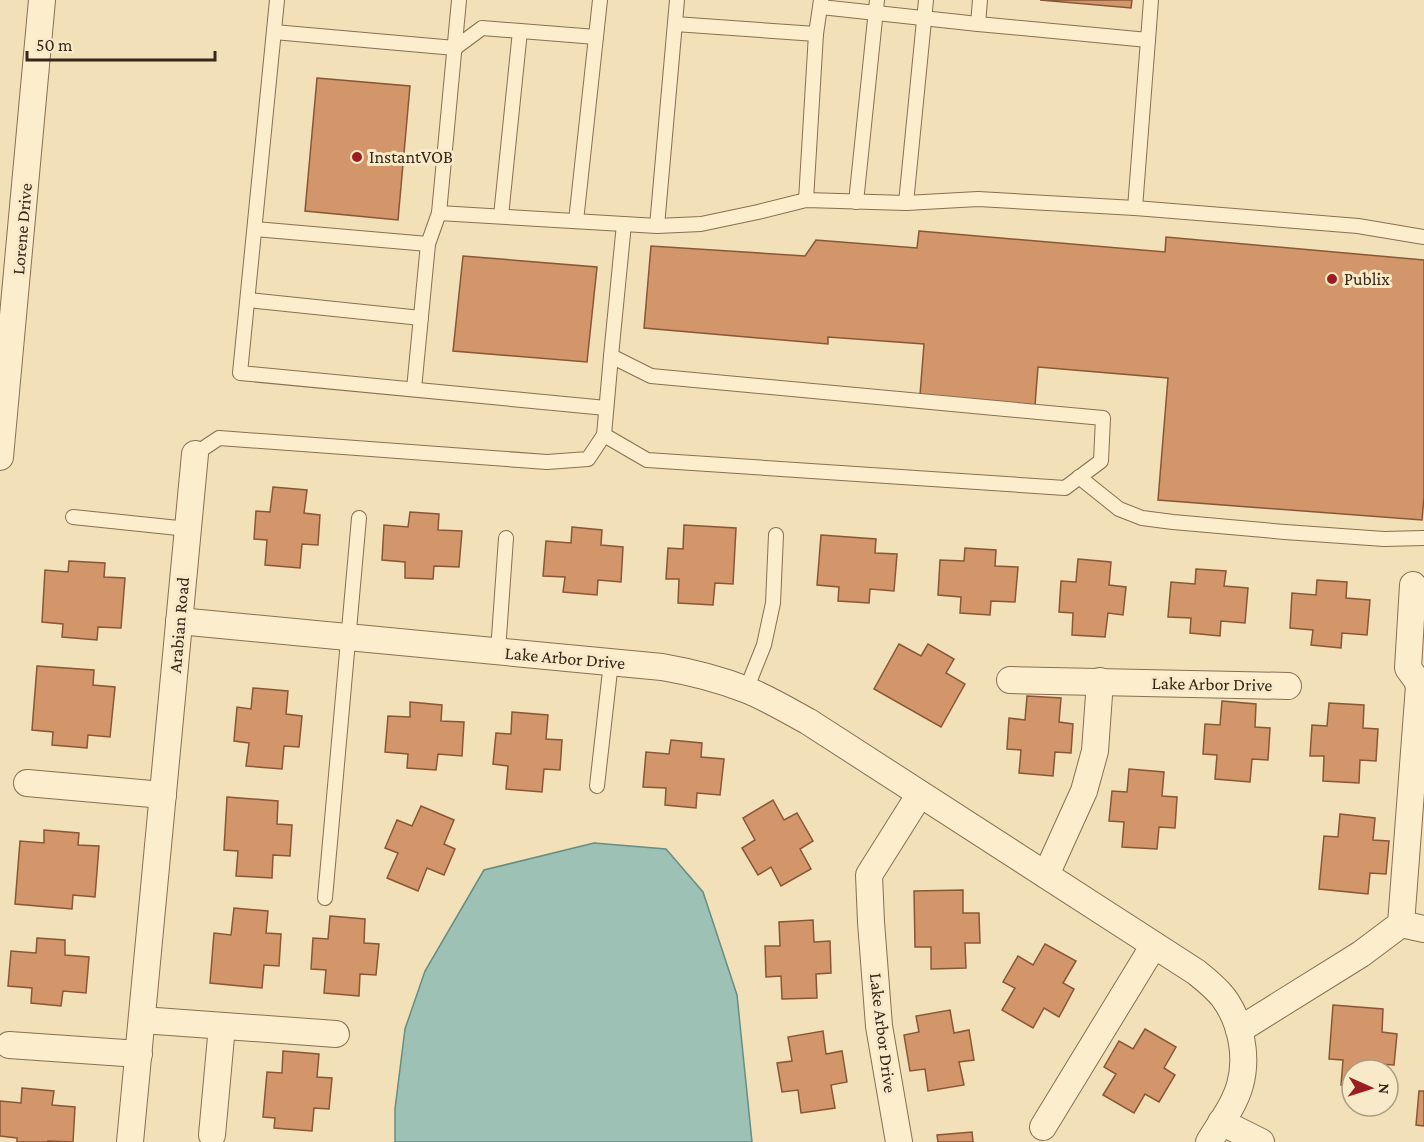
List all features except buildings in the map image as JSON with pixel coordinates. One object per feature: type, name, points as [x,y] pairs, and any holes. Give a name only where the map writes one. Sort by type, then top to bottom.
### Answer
[{"type":"street","name":"Lorene Drive","points":[[0,457],[42,0]]},
{"type":"street","name":"Arabian Road","points":[[130,1142],[195,454]]},
{"type":"street","points":[[1239,1030],[1361,954],[1412,927],[1421,685],[1408,668],[1413,585]]},
{"type":"street","name":"Lake Arbor Drive","points":[[179,621],[662,667],[696,674],[763,697],[809,722],[1196,972],[1211,984],[1233,1013],[1243,1048],[1240,1085],[1233,1102],[1215,1132],[1261,1142]]},
{"type":"street","name":"Lake Arbor Drive","points":[[1010,680],[1288,686]]},
{"type":"street","points":[[1046,875],[1084,791],[1095,751],[1100,681]]},
{"type":"street","points":[[27,783],[163,795]]},
{"type":"street","name":"Lake Arbor Drive","points":[[899,1142],[879,1026],[869,875],[920,794]]},
{"type":"street","points":[[1043,1127],[1154,945]]},
{"type":"street","points":[[142,1020],[336,1034]]},
{"type":"street","points":[[212,1135],[222,1026]]},
{"type":"street","points":[[9,1045],[139,1054]]},
{"type":"lane","points":[[277,0],[240,373],[606,408]]},
{"type":"lane","points":[[414,389],[428,244],[439,213],[459,0]]},
{"type":"lane","points":[[576,221],[600,0]]},
{"type":"lane","points":[[657,226],[677,0]]},
{"type":"lane","points":[[906,203],[926,0]]},
{"type":"lane","points":[[978,24],[980,0]]},
{"type":"lane","points":[[1135,208],[1151,0]]},
{"type":"lane","points":[[806,200],[816,34],[821,3],[876,6],[924,18],[1148,40]]},
{"type":"lane","points":[[856,201],[876,6]]},
{"type":"lane","points":[[675,24],[816,34]]},
{"type":"lane","points":[[274,32],[455,48],[482,28],[596,37]]},
{"type":"lane","points":[[501,216],[520,31]]},
{"type":"lane","points":[[439,213],[657,226],[701,224],[806,200],[906,203],[978,199],[1135,208],[1358,226],[1424,237]]},
{"type":"lane","points":[[195,454],[219,438],[547,462],[588,459],[604,435],[624,224]]},
{"type":"lane","points":[[255,229],[428,244]]},
{"type":"lane","points":[[248,300],[421,318]]},
{"type":"lane","points":[[604,435],[647,460],[1065,488],[1101,461],[1103,417],[651,376],[610,356]]},
{"type":"lane","points":[[1079,477],[1119,509],[1142,518],[1285,532],[1384,539],[1424,538]]},
{"type":"lane","points":[[73,517],[188,529]]},
{"type":"lane","points":[[325,898],[359,518]]},
{"type":"lane","points":[[746,690],[764,645],[773,603],[776,535]]},
{"type":"lane","points":[[498,651],[506,538]]},
{"type":"lane","points":[[597,786],[611,662]]},
{"type":"water","points":[[594,843],[666,849],[703,892],[737,995],[752,1142],[395,1142],[395,1109],[405,1029],[425,971],[484,870]]},
{"type":"place","name":"InstantVOB","points":[[357,157]]},
{"type":"place","name":"Publix","points":[[1332,279]]}]
